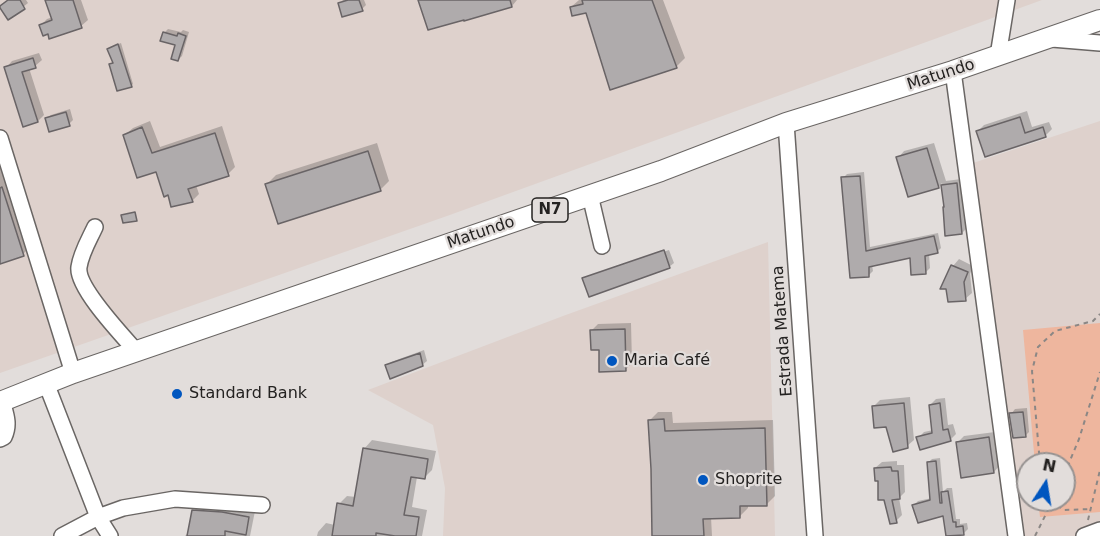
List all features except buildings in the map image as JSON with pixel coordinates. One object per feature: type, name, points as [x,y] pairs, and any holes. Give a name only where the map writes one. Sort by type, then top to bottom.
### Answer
[{"type":"main road","name":"Matundo","points":[[1,401],[136,351],[661,171],[786,123],[953,71],[1100,20]]},
{"type":"street","points":[[998,56],[1007,0]]},
{"type":"street","points":[[1047,39],[1100,43]]},
{"type":"street","points":[[953,71],[1016,536]]},
{"type":"street","name":"Estrada Matema","points":[[786,123],[815,536]]},
{"type":"street","points":[[0,138],[74,373]]},
{"type":"street","points":[[590,195],[602,246]]},
{"type":"street","points":[[95,227],[78,269],[86,291],[136,351]]},
{"type":"street","points":[[46,383],[98,517],[110,536]]},
{"type":"street","points":[[0,439],[4,437],[8,421],[1,401]]},
{"type":"street","points":[[62,536],[98,517],[132,505],[175,499],[262,505]]},
{"type":"path","points":[[1093,321],[1100,314]]},
{"type":"path","points":[[1039,452],[1032,370],[1038,347],[1055,331],[1100,321]]},
{"type":"path","points":[[1074,452],[1100,372]]},
{"type":"path","points":[[1090,531],[1091,509],[1100,470]]},
{"type":"path","points":[[1076,510],[1091,509]]},
{"type":"path","points":[[1035,536],[1047,512]]},
{"type":"shaded area","points":[[0,0],[1042,0],[447,216],[0,373]]},
{"type":"shaded area","points":[[1100,121],[1100,536],[1022,536],[1019,512],[1076,512],[1076,452],[1016,452],[1016,490],[973,163]]},
{"type":"shaded area","points":[[768,242],[775,536],[443,536],[445,488],[433,425],[368,390]]},
{"type":"shaded area","points":[[1100,323],[1100,512],[1040,517],[1039,512],[1076,512],[1076,452],[1034,452],[1023,330]]},
{"type":"place","name":"Maria Café","points":[[612,361]]},
{"type":"place","name":"Standard Bank","points":[[177,394]]},
{"type":"place","name":"Shoprite","points":[[703,480]]}]
